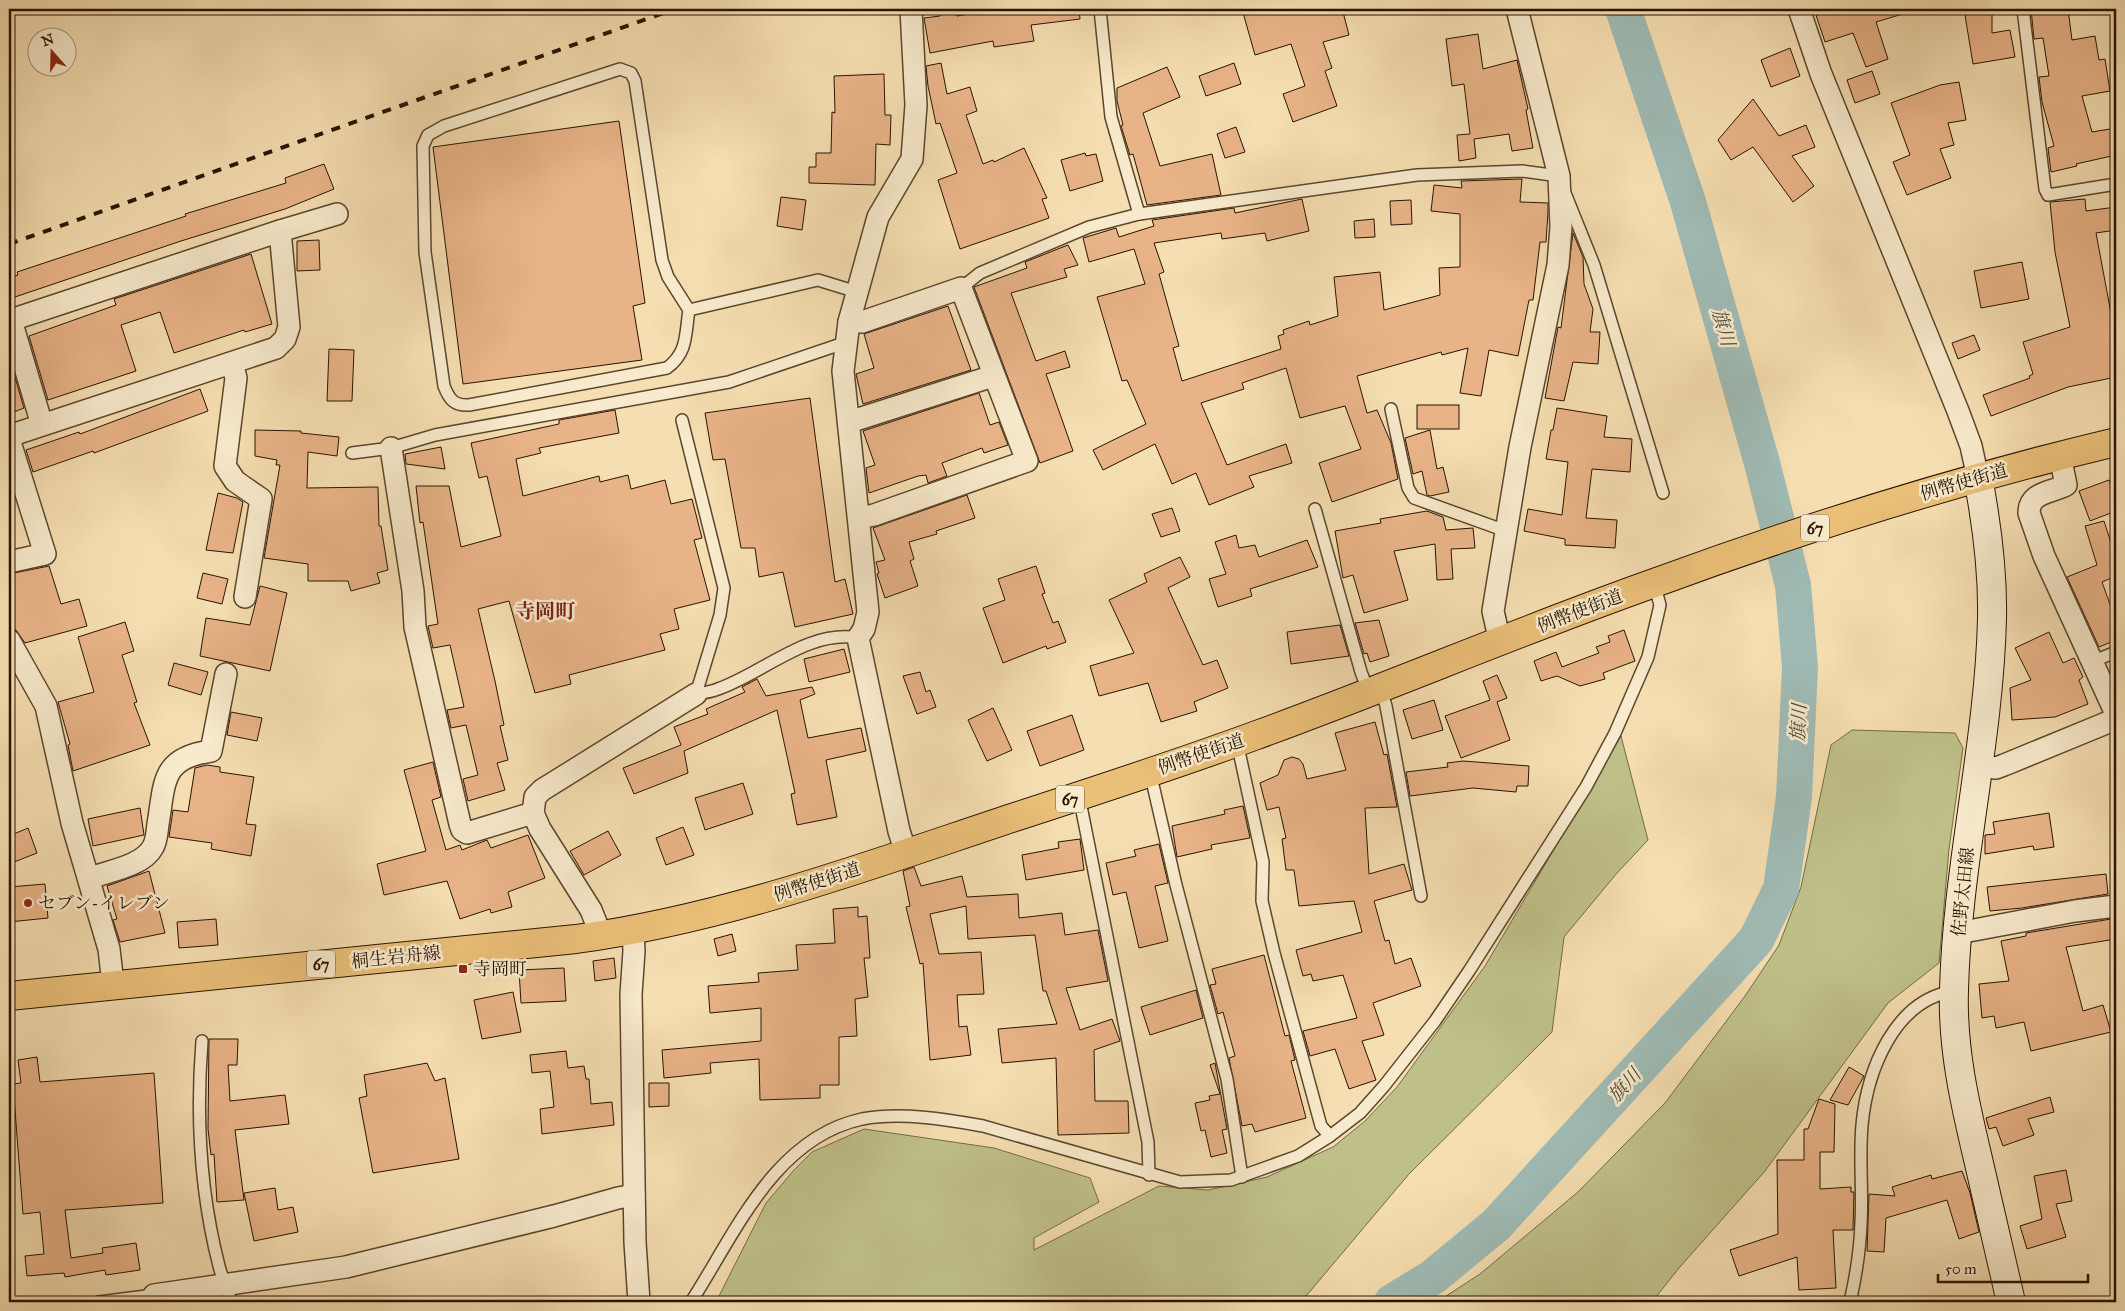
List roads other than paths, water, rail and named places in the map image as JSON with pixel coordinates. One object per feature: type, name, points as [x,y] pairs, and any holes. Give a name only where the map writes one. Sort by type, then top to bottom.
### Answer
[{"type":"main road","name":"例幣使街道","points":[[633,930],[737,907],[1150,772],[1375,691],[1654,582],[1796,534],[1978,478],[2116,442]]},
{"type":"main road","name":"佐野太田線","points":[[1978,478],[1987,528],[1992,579],[1992,620],[1986,704],[1958,934],[1954,991],[1959,1072],[2011,1302]]},
{"type":"main road","name":"桐生岩舟線","points":[[9,996],[601,935],[633,930]]},
{"type":"street","points":[[906,853],[899,831],[858,638],[864,629],[868,612],[842,371],[856,292],[878,217],[912,159],[916,105],[911,9]]},
{"type":"street","points":[[1500,642],[1493,611],[1520,448],[1558,266],[1561,227],[1559,176],[1517,9]]},
{"type":"street","points":[[1799,9],[1821,74],[1967,437],[1978,478]]},
{"type":"street","points":[[42,425],[11,320],[337,214]]},
{"type":"street","points":[[9,562],[45,554],[9,437],[276,348],[285,338],[289,327],[280,231]]},
{"type":"street","points":[[848,332],[862,322],[960,288],[1027,461],[874,516],[859,518]]},
{"type":"street","points":[[232,363],[236,378],[225,466],[235,481],[261,499],[244,597]]},
{"type":"street","points":[[849,422],[993,376]]},
{"type":"street","points":[[391,448],[413,591],[415,627],[462,830],[468,833],[533,813]]},
{"type":"street","points":[[2060,456],[2066,485],[2041,494],[2034,499],[2029,505],[2029,513],[2044,556],[2116,714]]},
{"type":"street","points":[[9,640],[46,706],[72,823],[90,878],[101,926],[109,949],[113,984]]},
{"type":"street","points":[[90,878],[139,860],[153,848],[165,778],[174,764],[190,754],[211,751],[226,674]]},
{"type":"street","points":[[601,935],[591,910],[540,828],[533,813],[535,797],[542,790],[696,694]]},
{"type":"street","points":[[1978,766],[1996,768],[2116,719]]},
{"type":"street","points":[[1958,934],[2074,911],[2116,906]]},
{"type":"street","points":[[633,930],[634,951],[631,994],[634,1196],[639,1302]]},
{"type":"street","points":[[154,1295],[229,1294],[554,1216],[618,1198],[634,1196]]},
{"type":"lane","points":[[1100,9],[1111,118],[1139,214]]},
{"type":"lane","points":[[2024,9],[2048,195],[2116,184]]},
{"type":"lane","points":[[620,69],[631,73],[635,81],[662,260],[668,277],[689,310],[683,350],[678,360],[666,368],[469,405],[460,406],[454,403],[449,398],[444,386],[425,252],[423,146],[428,134],[444,126],[620,69]]},
{"type":"lane","points":[[960,288],[980,273],[1089,227],[1139,214],[1417,175],[1522,171],[1559,176],[1594,264],[1663,493]]},
{"type":"lane","points":[[689,310],[818,280],[856,292]]},
{"type":"lane","points":[[352,454],[391,448],[435,435],[730,382],[848,332]]},
{"type":"lane","points":[[1391,409],[1408,488],[1414,498],[1506,531]]},
{"type":"lane","points":[[682,420],[724,588],[720,615],[696,694],[719,689],[802,647],[845,636],[858,638]]},
{"type":"lane","points":[[1315,509],[1360,672],[1386,706],[1421,896]]},
{"type":"lane","points":[[691,1302],[734,1229],[774,1175],[807,1144],[827,1131],[862,1120],[880,1117],[922,1118],[983,1126],[1149,1175],[1180,1182],[1208,1182],[1242,1177],[1298,1156],[1330,1136],[1360,1113],[1435,1021],[1586,787],[1614,733],[1648,657],[1660,604],[1654,582]]},
{"type":"lane","points":[[2091,662],[2116,652]]},
{"type":"lane","points":[[1237,742],[1259,838],[1263,862],[1262,901],[1274,953],[1321,1126],[1330,1136]]},
{"type":"lane","points":[[1150,772],[1176,885],[1227,1079],[1242,1177]]},
{"type":"lane","points":[[1079,796],[1148,1142],[1149,1175]]},
{"type":"lane","points":[[1850,1302],[1857,1268],[1862,1224],[1862,1124],[1871,1084],[1882,1052],[1896,1027],[1925,999],[1939,993],[1954,991]]},
{"type":"lane","points":[[202,1041],[199,1079],[200,1147],[208,1210],[219,1266],[229,1294]]},
{"type":"lane","points":[[99,1302],[154,1295]]},
{"type":"waterway","name":"旗川","points":[[1392,1302],[1433,1277],[1496,1225],[1756,940],[1781,889],[1794,797],[1800,667],[1793,585],[1762,463],[1688,202],[1623,9]]},
{"type":"railway","points":[[9,244],[675,9]]},
{"type":"place","name":"セブン-イレブン","points":[[28,903]]},
{"type":"place","name":"寺岡町","points":[[463,969]]},
{"type":"district","name":"寺岡町","points":[[545,611]]}]
